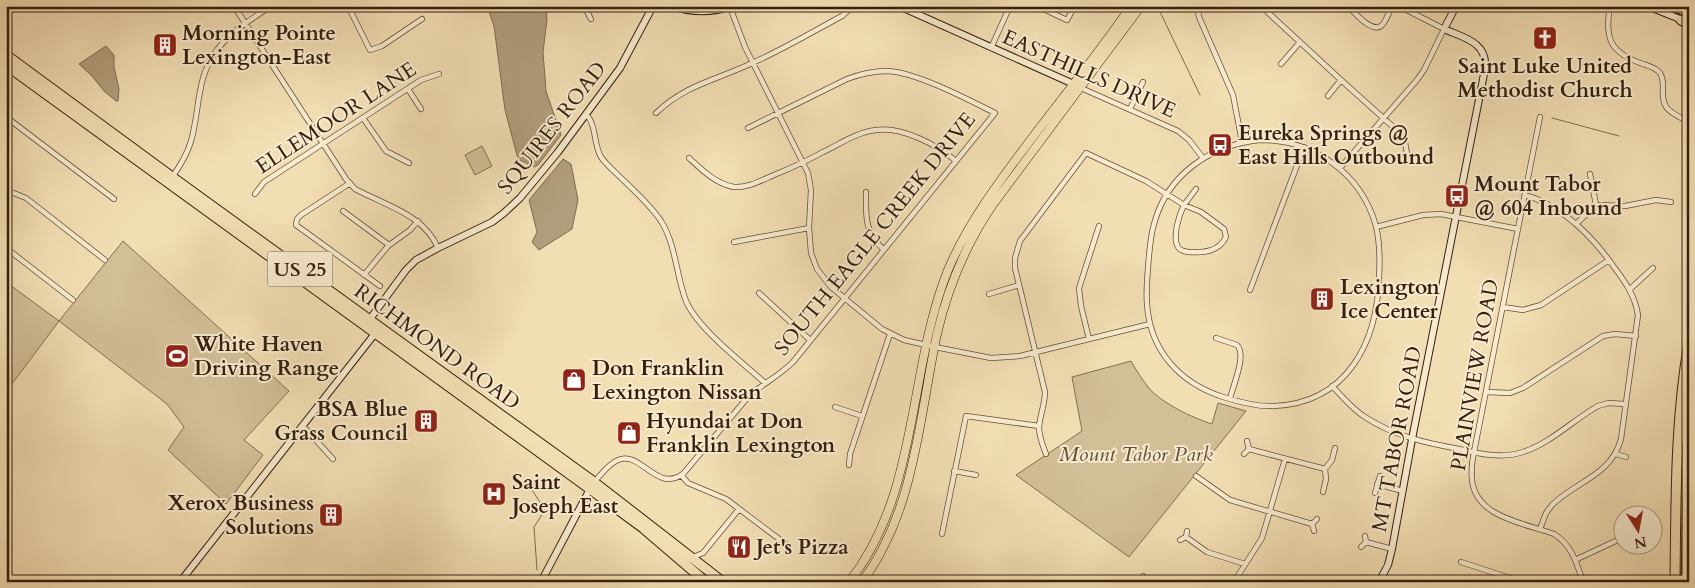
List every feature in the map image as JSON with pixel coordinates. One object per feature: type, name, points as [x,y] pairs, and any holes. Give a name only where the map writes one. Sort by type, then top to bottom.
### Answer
[{"type":"highway","name":"RICHMOND ROAD","points":[[6,55],[170,180]]},
{"type":"highway","name":"RICHMOND ROAD","points":[[6,65],[170,180],[690,556],[723,582]]},
{"type":"highway","points":[[1675,582],[1676,455],[1679,410],[1689,342]]},
{"type":"highway","points":[[1686,582],[1689,440]]},
{"type":"highway","name":"RICHMOND ROAD","points":[[592,485],[706,582]]},
{"type":"main road","points":[[862,582],[889,537],[905,496],[931,347],[933,314],[956,253],[968,230],[1003,176],[1132,6]]},
{"type":"main road","points":[[849,582],[872,546],[894,496],[931,347],[962,258],[999,196],[1141,6]]},
{"type":"street","points":[[234,6],[350,183],[363,194],[418,221],[427,229],[438,248]]},
{"type":"street","points":[[170,180],[186,156],[192,140],[199,90],[208,65],[221,44],[271,6]]},
{"type":"street","points":[[355,6],[349,8],[370,50],[382,46],[422,19]]},
{"type":"street","points":[[584,6],[591,18]]},
{"type":"street","name":"SQUIRES ROAD","points":[[367,323],[411,264],[438,248],[492,222],[511,207],[538,177],[620,68],[653,6]]},
{"type":"street","points":[[672,6],[700,11],[731,7],[753,63],[808,173],[810,184],[810,246],[814,264],[823,278],[890,334],[931,347],[1001,358],[1020,356],[1150,324]]},
{"type":"street","points":[[656,113],[670,100],[684,91],[753,63],[842,16],[853,6]]},
{"type":"street","name":"EASTHILLS DRIVE","points":[[898,6],[913,9],[991,48],[1178,131],[1189,140],[1203,158]]},
{"type":"street","points":[[991,48],[1010,6]]},
{"type":"street","points":[[1037,6],[1067,20],[1075,6]]},
{"type":"street","points":[[1197,6],[1199,16],[1233,95],[1242,142]]},
{"type":"street","points":[[1261,6],[1404,137],[1408,160]]},
{"type":"street","points":[[1348,6],[1371,26],[1377,28],[1381,27],[1384,23],[1392,6]]},
{"type":"street","points":[[1399,6],[1444,29]]},
{"type":"street","points":[[1340,168],[1421,75],[1456,6]]},
{"type":"street","points":[[1610,6],[1607,27],[1613,46],[1626,57],[1660,72],[1663,82],[1662,96],[1664,105],[1671,113],[1687,121]]},
{"type":"street","points":[[1646,6],[1687,20]]},
{"type":"street","points":[[1670,6],[1687,20]]},
{"type":"street","name":"MT TABOR ROAD","points":[[1379,582],[1388,565],[1392,549],[1485,69],[1486,58],[1483,51],[1476,44],[1444,29]]},
{"type":"street","points":[[1281,64],[1300,42]]},
{"type":"street","name":"SOUTH EAGLE CREEK DRIVE","points":[[681,476],[748,397],[786,368],[995,113],[911,76],[888,72],[858,75],[748,128]]},
{"type":"street","name":"ELLEMOOR LANE","points":[[255,194],[264,182],[427,77],[439,74]]},
{"type":"street","points":[[1328,96],[1341,80]]},
{"type":"street","points":[[1130,109],[1143,82]]},
{"type":"street","points":[[408,89],[421,109]]},
{"type":"street","points":[[586,114],[592,123],[597,147],[602,157],[647,203],[662,223],[669,240],[683,291],[692,311],[706,329],[765,383]]},
{"type":"street","points":[[6,117],[114,199]]},
{"type":"street","name":"PLAINVIEW ROAD","points":[[1540,117],[1474,452],[1471,473],[1472,484],[1481,502],[1498,514],[1554,534],[1563,540],[1569,547],[1583,580]]},
{"type":"street","points":[[363,118],[386,150],[409,163]]},
{"type":"street","points":[[689,158],[706,174],[724,184],[736,187],[754,184],[861,133],[882,129],[896,130],[912,136],[940,149],[956,160]]},
{"type":"street","points":[[1274,140],[1304,147],[1320,154],[1340,168],[1364,197],[1371,213],[1378,237],[1380,267],[1378,299],[1373,326],[1364,349],[1354,365],[1332,386],[1314,397],[1285,405],[1258,405],[1230,399],[1202,389],[1188,380],[1175,369],[1160,349],[1150,324],[1146,300],[1151,238],[1156,218],[1167,194],[1182,176],[1203,158],[1221,149],[1242,142],[1274,140]]},
{"type":"street","points":[[1250,290],[1304,147]]},
{"type":"street","points":[[1046,454],[1039,426],[1045,392],[1014,264],[1020,241],[1086,153],[1130,173],[1184,205],[1201,212],[1222,227],[1226,234],[1222,245],[1205,252],[1184,251],[1179,249],[1177,244],[1176,221],[1184,205],[1196,189]]},
{"type":"street","points":[[1590,174],[1596,205]]},
{"type":"street","points":[[350,183],[301,215],[295,223],[380,286]]},
{"type":"street","points":[[6,190],[26,198],[105,260]]},
{"type":"street","points":[[866,192],[867,225],[874,239],[884,250]]},
{"type":"street","points":[[1525,195],[1543,201],[1576,224],[1591,238],[1630,289],[1638,315],[1621,439],[1616,454],[1603,470],[1556,501],[1546,513],[1540,529]]},
{"type":"street","points":[[1576,224],[1596,205],[1626,206],[1656,200],[1671,202]]},
{"type":"street","points":[[343,211],[389,245]]},
{"type":"street","points":[[1376,227],[1434,214],[1518,229]]},
{"type":"street","points":[[364,274],[389,245],[410,230],[418,221]]},
{"type":"street","points":[[1089,339],[1081,306],[1079,288],[1099,226]]},
{"type":"street","points":[[734,242],[809,228]]},
{"type":"street","points":[[6,248],[73,300]]},
{"type":"street","points":[[1503,308],[1523,310],[1541,305],[1609,260]]},
{"type":"street","points":[[1630,289],[1653,268]]},
{"type":"street","points":[[989,294],[1019,285]]},
{"type":"street","points":[[759,293],[810,340]]},
{"type":"street","points":[[180,582],[377,330]]},
{"type":"street","points":[[849,465],[850,454],[890,334]]},
{"type":"street","points":[[1486,392],[1504,393],[1523,388],[1604,336],[1615,334],[1636,336]]},
{"type":"street","points":[[1216,338],[1237,345],[1241,353],[1241,360],[1230,399]]},
{"type":"street","points":[[1332,386],[1351,406],[1365,417],[1412,440],[1503,456],[1522,452],[1542,443],[1598,406],[1608,403],[1625,404]]},
{"type":"street","points":[[835,407],[862,416]]},
{"type":"street","points":[[942,534],[966,416],[1039,426]]},
{"type":"street","points":[[303,426],[333,459]]},
{"type":"street","points":[[1247,441],[1249,449]]},
{"type":"street","points":[[1323,492],[1326,479],[1325,469],[1332,460],[1336,448]]},
{"type":"street","points":[[1244,454],[1249,449]]},
{"type":"street","points":[[1249,449],[1325,469]]},
{"type":"street","points":[[1616,454],[1626,456]]},
{"type":"street","points":[[541,582],[592,485],[612,464],[624,458],[636,462],[660,477],[674,478],[681,476],[688,483],[719,495],[787,545]]},
{"type":"street","points":[[1234,582],[1261,541],[1286,458]]},
{"type":"street","points":[[954,471],[976,475]]},
{"type":"street","points":[[1196,476],[1230,500],[1312,524]]},
{"type":"street","points":[[1375,493],[1380,476]]},
{"type":"street","points":[[1378,484],[1403,491]]},
{"type":"street","points":[[690,556],[694,557],[703,553],[739,509]]},
{"type":"street","points":[[1312,524],[1317,519]]},
{"type":"street","points":[[1312,524],[1314,531]]},
{"type":"street","points":[[1186,537],[1187,531]]},
{"type":"street","points":[[1365,536],[1366,542]]},
{"type":"street","points":[[1186,537],[1207,552],[1245,564]]},
{"type":"street","points":[[1180,540],[1186,537]]},
{"type":"street","points":[[1366,542],[1392,549]]},
{"type":"street","points":[[1361,547],[1366,542]]},
{"type":"street","points":[[1575,560],[1612,543]]},
{"type":"street","points":[[703,553],[703,563],[706,568]]},
{"type":"street","points":[[1461,562],[1522,582]]},
{"type":"street","points":[[1143,576],[1145,582]]},
{"type":"street","points":[[1573,582],[1583,580]]},
{"type":"green space","points":[[482,146],[492,166],[475,175],[465,155]]},
{"type":"green space","name":"White Haven Driving Range","points":[[123,241],[289,391],[244,440],[263,455],[226,504],[168,450],[184,427],[167,404],[59,321]]},
{"type":"green space","points":[[6,282],[59,321],[6,392]]},
{"type":"green space","name":"Mount Tabor Park","points":[[1131,361],[1154,393],[1169,404],[1196,418],[1212,424],[1218,403],[1246,411],[1129,557],[1016,475],[1082,431],[1072,377]]},
{"type":"shaded area","points":[[487,6],[546,6],[547,20],[543,52],[546,91],[561,135],[538,165],[534,167],[518,159],[505,110],[494,26]]},
{"type":"shaded area","points":[[106,46],[114,55],[114,67],[119,89],[118,101],[104,91],[79,64]]},
{"type":"shaded area","points":[[563,159],[571,164],[578,200],[572,229],[539,250],[532,242],[537,232],[529,200]]},
{"type":"waterway","points":[[1156,6],[1200,95]]},
{"type":"waterway","points":[[1552,118],[1619,136]]},
{"type":"waterway","points":[[1684,157],[1689,159]]},
{"type":"waterway","points":[[537,570],[534,527],[545,510],[532,490],[534,482],[540,479]]},
{"type":"place","name":"Saint Luke United Methodist Church","points":[[1545,38]]},
{"type":"place","name":"Morning Pointe Lexington-East","points":[[165,45]]},
{"type":"place","name":"Eureka Springs @ East Hills Outbound","points":[[1220,145]]},
{"type":"place","name":"Mount Tabor @ 604 Inbound","points":[[1457,196]]},
{"type":"place","name":"Lexington Ice Center","points":[[1322,299]]},
{"type":"place","name":"White Haven Driving Range","points":[[177,356]]},
{"type":"place","name":"Don Franklin Lexington Nissan","points":[[574,380]]},
{"type":"place","name":"BSA Blue Grass Council","points":[[426,421]]},
{"type":"place","name":"Hyundai at Don Franklin Lexington","points":[[629,433]]},
{"type":"place","name":"Saint Joseph East","points":[[494,494]]},
{"type":"place","name":"Xerox Business Solutions","points":[[331,515]]},
{"type":"place","name":"Jet's Pizza","points":[[739,547]]}]
